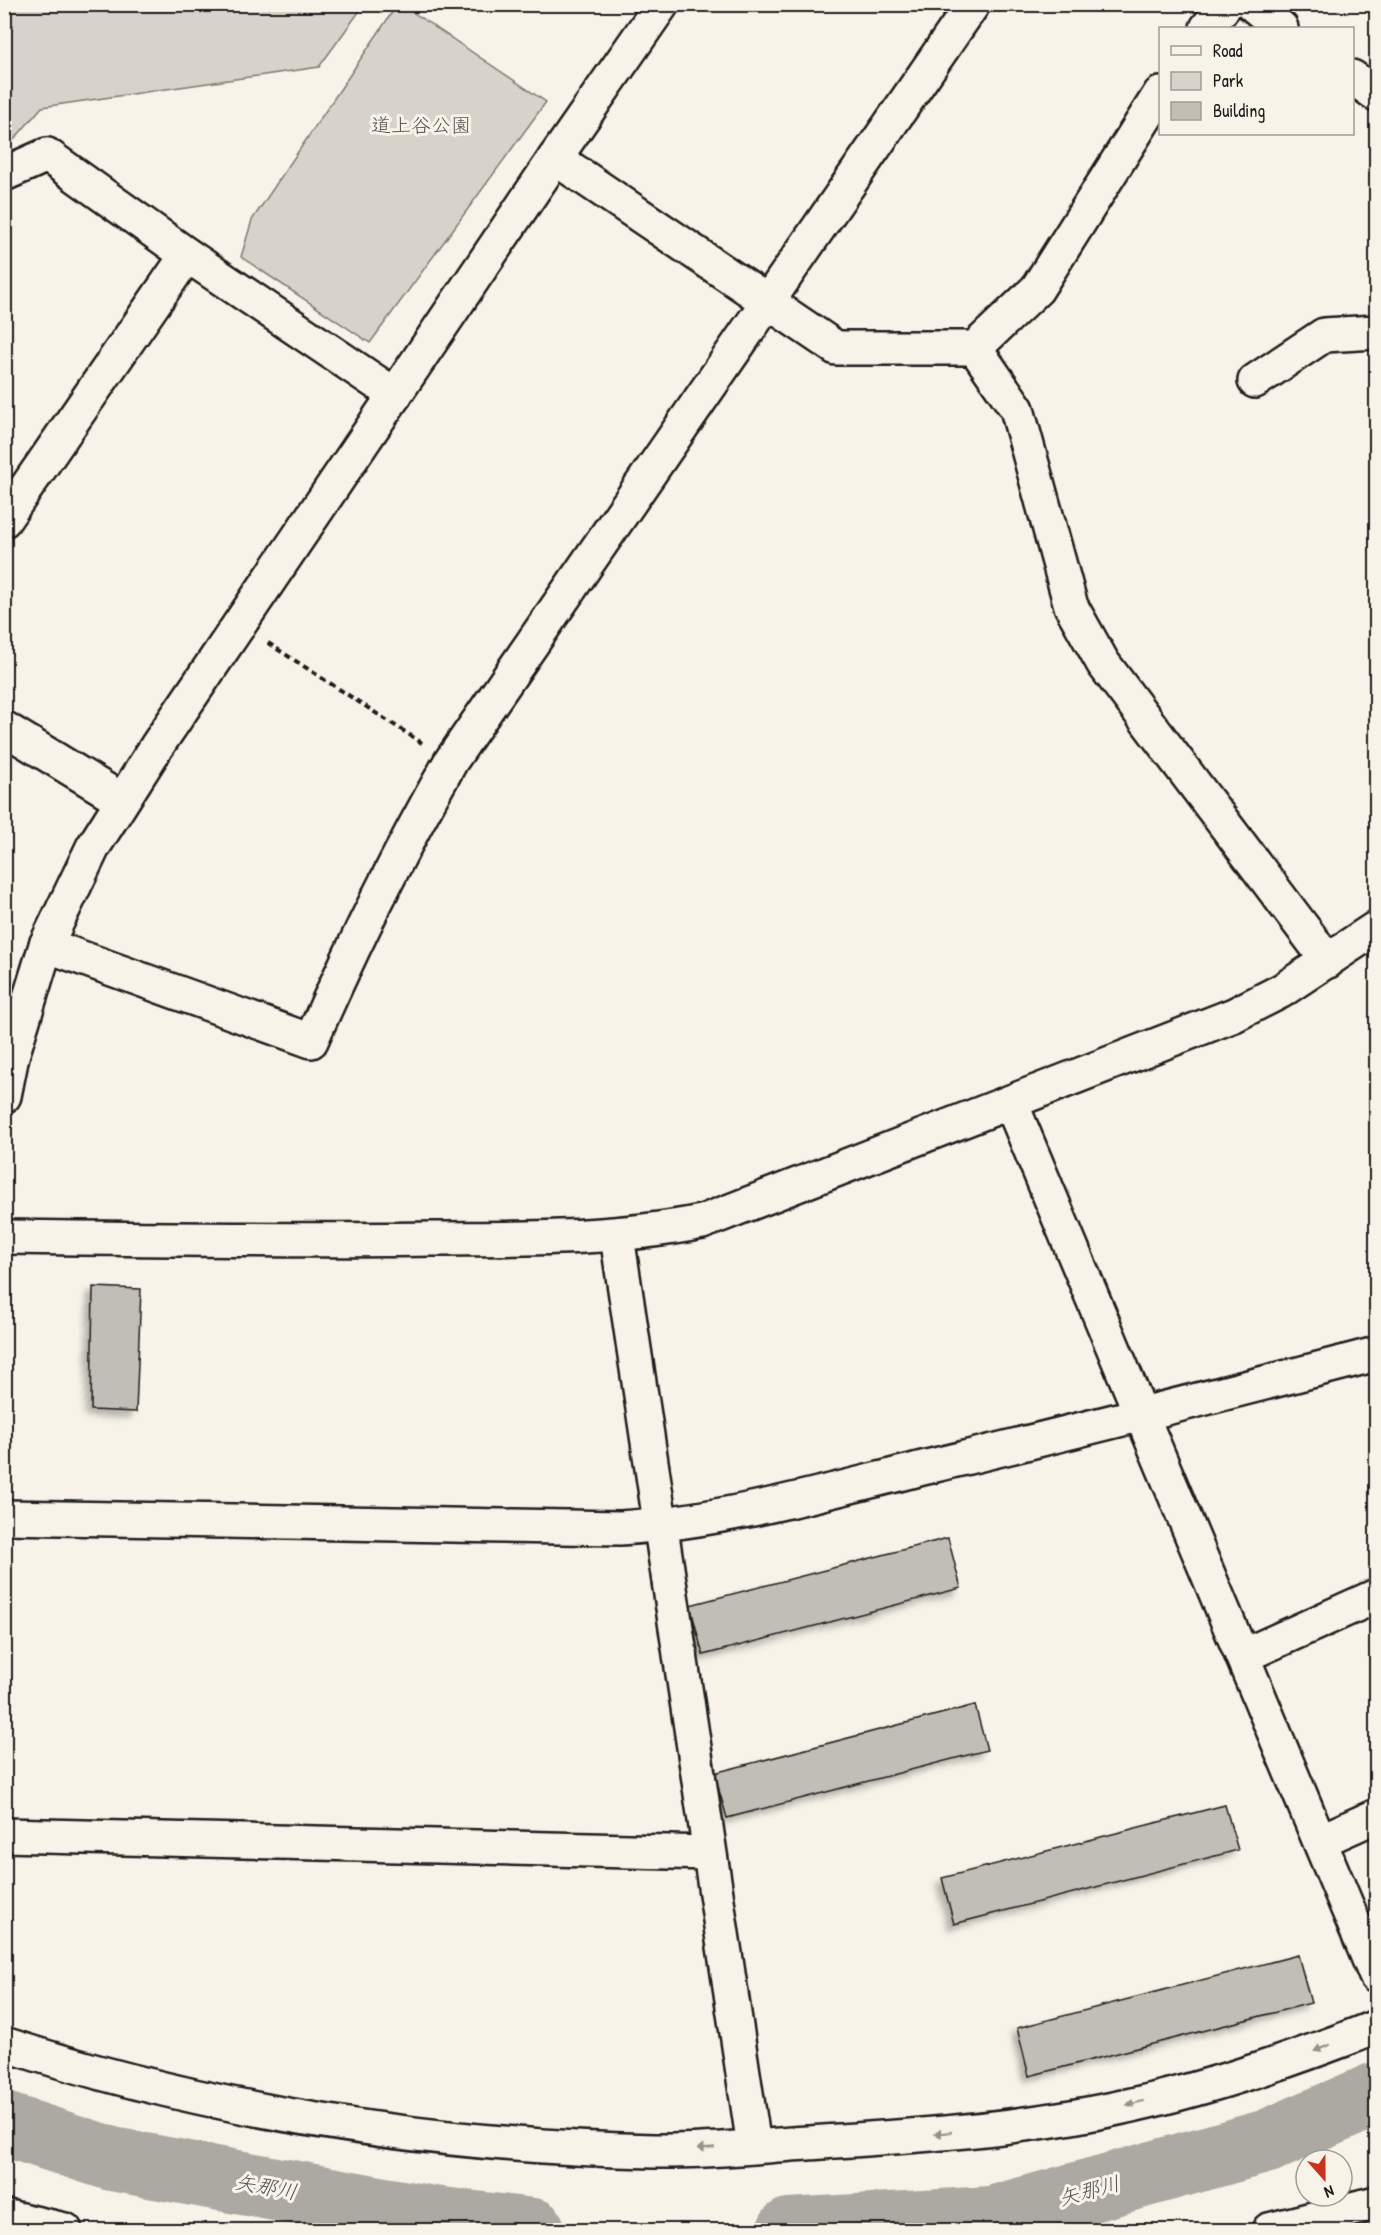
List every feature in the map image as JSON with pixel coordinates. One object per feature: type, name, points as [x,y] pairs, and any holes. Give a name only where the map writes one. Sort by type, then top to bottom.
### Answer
[{"type":"street","points":[[4,1096],[12,1056],[46,945],[93,847],[240,624],[555,158],[662,4]]},
{"type":"street","points":[[46,945],[311,1041],[399,850],[451,761],[766,301],[973,4]]},
{"type":"street","points":[[1208,27],[1226,4]]},
{"type":"street","points":[[1252,4],[1280,27]]},
{"type":"street","points":[[555,158],[836,348],[975,348],[1037,289],[1159,97]]},
{"type":"street","points":[[4,174],[47,155],[187,255],[395,395]]},
{"type":"street","points":[[4,520],[187,255]]},
{"type":"street","points":[[1255,381],[1324,335],[1377,332]]},
{"type":"street","points":[[975,348],[1017,409],[1071,606],[1103,663],[1328,961]]},
{"type":"street","points":[[4,728],[122,800]]},
{"type":"street","points":[[4,1237],[264,1241],[617,1236],[702,1222],[1234,1015],[1281,991],[1377,928]]},
{"type":"street","points":[[1011,1102],[1377,1976]]},
{"type":"street","points":[[617,1236],[754,2146]]},
{"type":"street","points":[[4,1518],[620,1528],[660,1526],[737,1514],[1142,1415],[1377,1354]]},
{"type":"street","points":[[1243,1656],[1377,1596]]},
{"type":"street","points":[[1320,1841],[1377,1816]]},
{"type":"street","points":[[4,1835],[709,1852]]},
{"type":"street","points":[[4,2044],[88,2072],[242,2107],[514,2145],[658,2151],[910,2137],[1088,2114],[1245,2076],[1377,2027]]},
{"type":"street","points":[[1269,2230],[1377,2203]]},
{"type":"street","points":[[4,2216],[65,2230]]},
{"type":"path","points":[[240,624],[451,761]]},
{"type":"green space","points":[[5,4],[364,5],[319,67],[42,107],[5,150]]},
{"type":"green space","name":"道上谷公園","points":[[397,5],[402,5],[546,102],[370,343],[241,257],[252,220]]},
{"type":"building","points":[[93,1287],[141,1289],[136,1412],[91,1410]]},
{"type":"building","points":[[948,1538],[961,1588],[703,1655],[690,1605]]},
{"type":"building","points":[[975,1705],[987,1750],[727,1818],[714,1773]]},
{"type":"building","points":[[1225,1805],[1238,1850],[954,1924],[942,1878]]},
{"type":"building","points":[[1298,1955],[1311,2003],[1029,2076],[1017,2028]]},
{"type":"waterway","name":"矢那川","points":[[789,2230],[991,2218],[1268,2141],[1376,2094]]},
{"type":"waterway","name":"矢那川","points":[[4,2124],[112,2159],[433,2218],[533,2230]]}]
